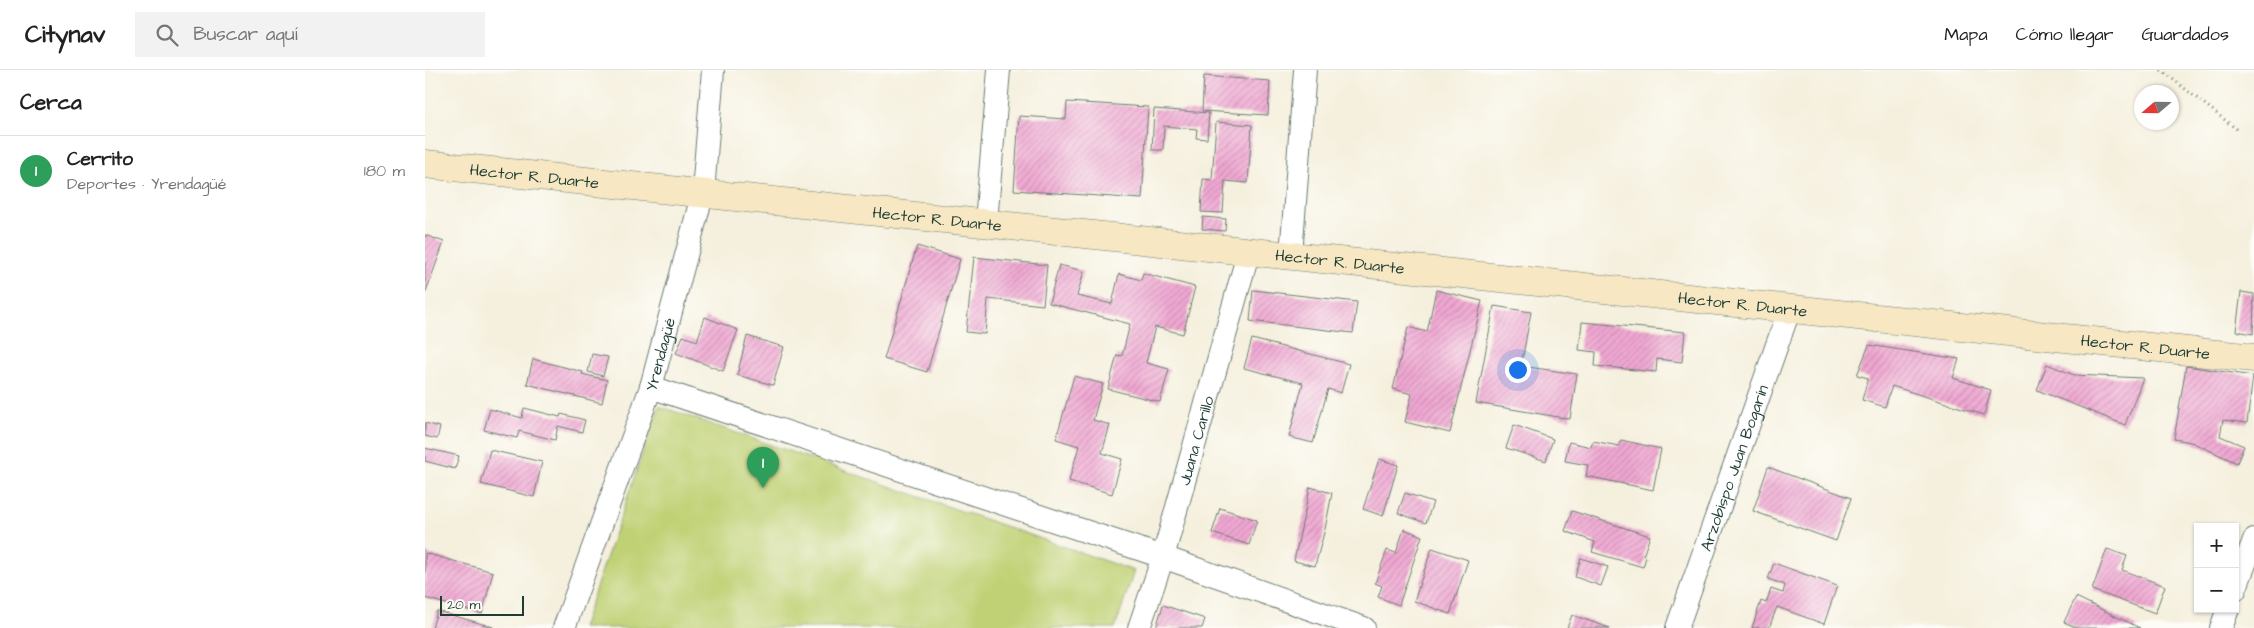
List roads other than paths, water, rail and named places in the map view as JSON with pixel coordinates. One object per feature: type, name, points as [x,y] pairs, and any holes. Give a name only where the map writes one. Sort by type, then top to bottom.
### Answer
[{"type":"street","name":"Yrendagüé","points":[[565,628],[651,387],[703,192],[713,70]]},
{"type":"street","points":[[986,222],[999,70]]},
{"type":"street","points":[[1291,255],[1305,70]]},
{"type":"street","name":"Hector R. Duarte","points":[[425,164],[2254,358]]},
{"type":"street","name":"Juana Carillo","points":[[1139,628],[1163,557],[1249,250]]},
{"type":"street","name":"Arzobispo Juan Bogarín","points":[[1677,628],[1790,308]]},
{"type":"street","points":[[651,387],[1163,557],[1364,628]]},
{"type":"street","points":[[2239,579],[2254,540]]},
{"type":"street","points":[[2221,628],[2227,613]]},
{"type":"place","name":"Cerrito","points":[[763,488]]}]
